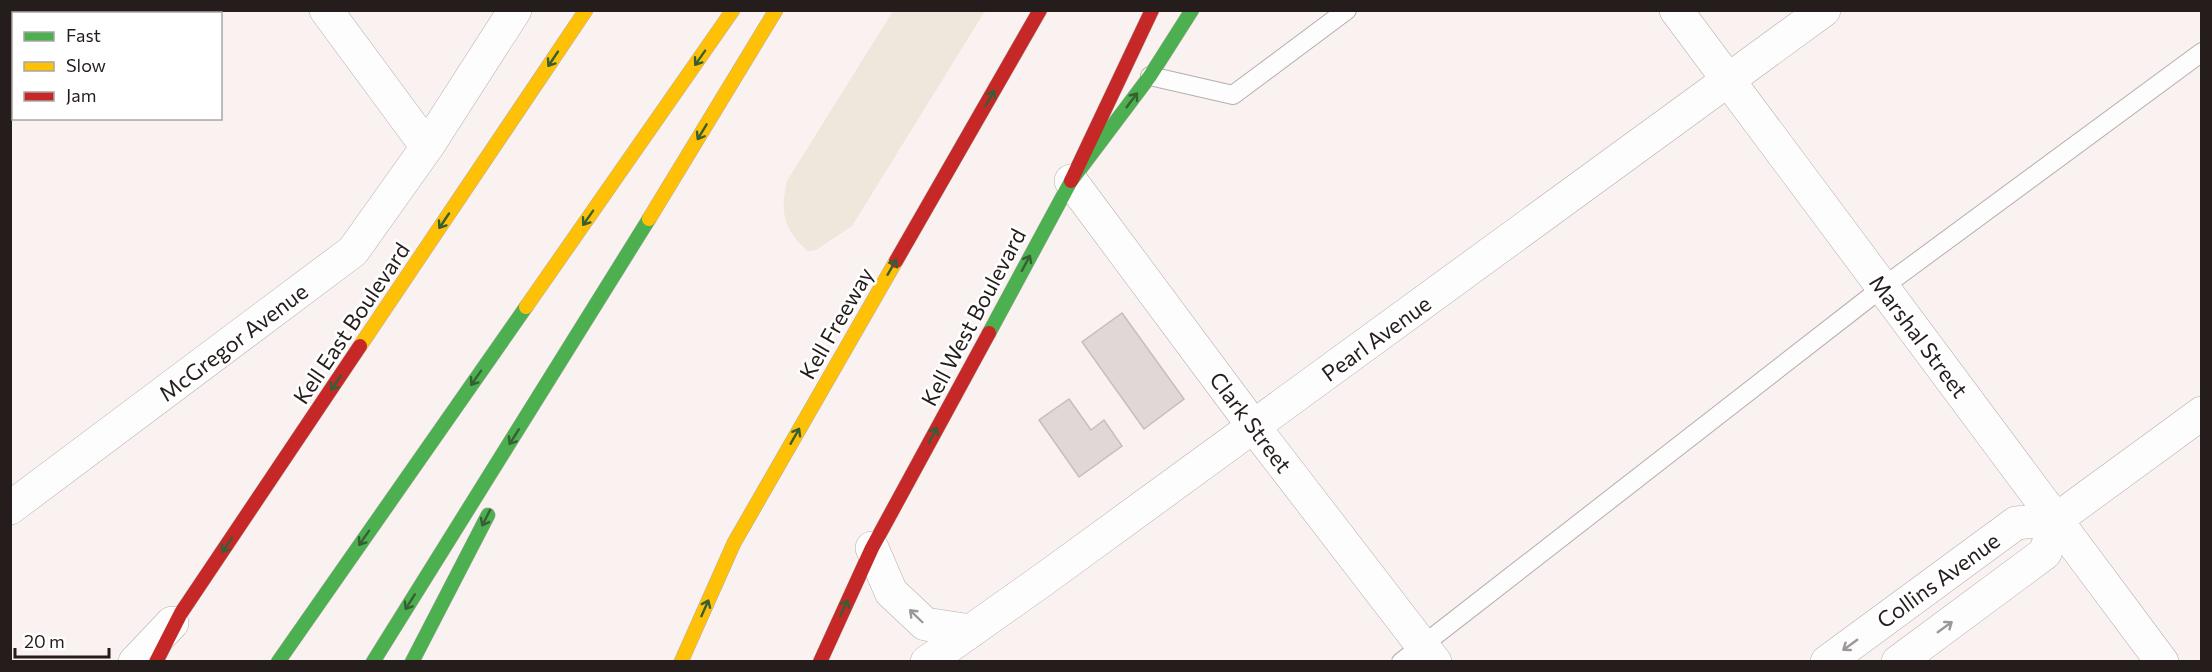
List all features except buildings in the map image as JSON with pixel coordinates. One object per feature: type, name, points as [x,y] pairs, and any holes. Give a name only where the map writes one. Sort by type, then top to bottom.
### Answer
[{"type":"main road","name":"Kell East Boulevard","points":[[156,662],[181,612],[586,10]]},
{"type":"main road","points":[[278,662],[733,10]]},
{"type":"main road","points":[[373,662],[590,316],[776,10]]},
{"type":"main road","name":"Kell Freeway","points":[[681,662],[734,543],[1040,10]]},
{"type":"main road","points":[[1071,181],[1152,10]]},
{"type":"main road","name":"Kell West Boulevard","points":[[820,662],[872,548],[1071,181],[1150,76],[1192,10]]},
{"type":"main road","points":[[515,463],[590,316]]},
{"type":"main road","points":[[412,662],[493,505]]},
{"type":"street","points":[[326,10],[427,147]]},
{"type":"street","name":"McGregor Avenue","points":[[10,508],[353,251],[427,147],[515,10]]},
{"type":"street","name":"Marshal Street","points":[[1676,10],[2162,662]]},
{"type":"street","name":"Pearl Avenue","points":[[927,662],[1254,427],[1824,10]]},
{"type":"street","name":"Clark Street","points":[[1071,181],[1254,427],[1420,656]]},
{"type":"street","points":[[2057,519],[2202,413]]},
{"type":"street","name":"Collins Avenue","points":[[1827,662],[2016,523],[2057,519],[2045,553],[1898,662]]},
{"type":"street","points":[[872,548],[891,592],[925,624],[971,631]]},
{"type":"street","points":[[135,662],[181,612]]},
{"type":"lane","points":[[1150,76],[1233,94],[1347,10]]},
{"type":"lane","points":[[1420,656],[1883,287],[2202,52]]},
{"type":"shaded area","points":[[893,11],[985,11],[852,226],[816,250],[808,251],[793,235],[786,219],[784,202],[787,181]]},
{"type":"traffic: fast","points":[[989,333],[1071,181],[1150,76],[1192,10]]},
{"type":"traffic: fast","points":[[373,662],[649,219]]},
{"type":"traffic: fast","points":[[278,662],[526,307]]},
{"type":"traffic: fast","points":[[412,662],[488,515]]},
{"type":"traffic: slow","points":[[360,346],[586,10]]},
{"type":"traffic: slow","points":[[526,307],[733,10]]},
{"type":"traffic: slow","points":[[649,219],[776,10]]},
{"type":"traffic: slow","points":[[681,662],[734,543],[896,261]]},
{"type":"traffic: jam","points":[[896,261],[1040,10]]},
{"type":"traffic: jam","points":[[1071,181],[1152,10]]},
{"type":"traffic: jam","points":[[820,662],[872,548],[989,333]]},
{"type":"traffic: jam","points":[[156,662],[181,613],[360,346]]}]
